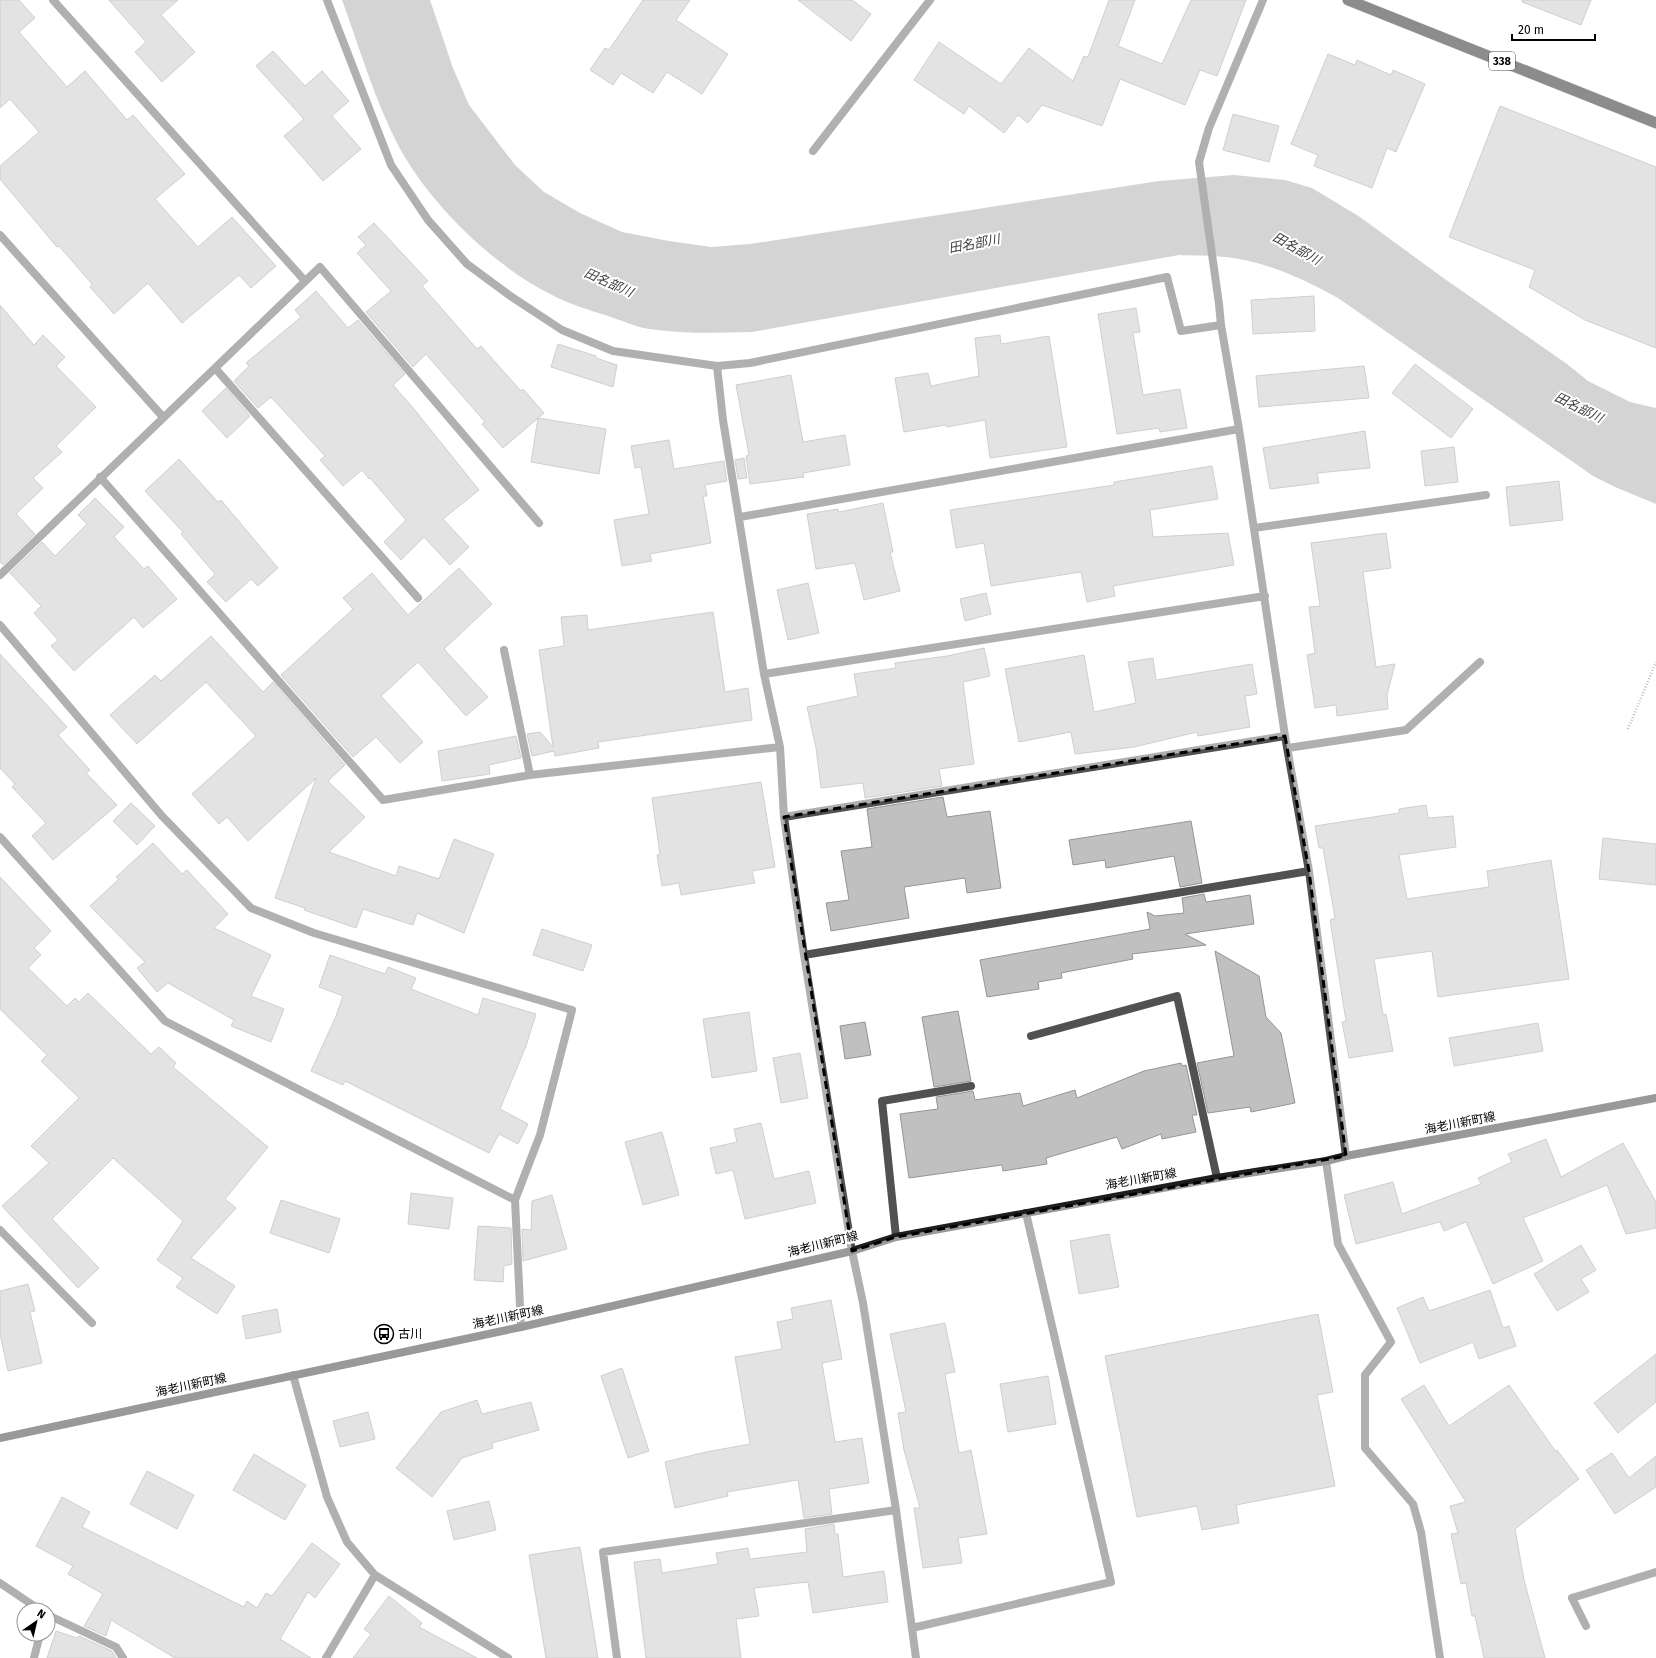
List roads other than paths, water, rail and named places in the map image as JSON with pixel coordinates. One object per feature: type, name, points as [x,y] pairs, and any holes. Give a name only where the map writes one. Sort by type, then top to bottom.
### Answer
[{"type":"highway","name":"338","points":[[1348,0],[1656,123]]},
{"type":"main road","name":"海老川新町線","points":[[0,1438],[521,1327],[852,1251],[896,1237],[1217,1178],[1326,1161],[1656,1098]]},
{"type":"street","points":[[53,0],[305,281]]},
{"type":"street","points":[[327,0],[391,165],[428,220],[467,264],[509,295],[562,330],[613,351],[717,366],[750,363],[1167,277],[1181,331],[1221,325]]},
{"type":"street","points":[[812,151],[930,0]]},
{"type":"street","points":[[1263,0],[1208,128],[1199,162],[1220,304],[1221,325],[1239,429],[1285,736],[1309,871],[1346,1156]]},
{"type":"street","points":[[0,235],[163,417]]},
{"type":"street","points":[[0,575],[100,477],[320,267],[539,522]]},
{"type":"street","points":[[717,366],[723,420],[740,517],[764,674],[780,747],[784,817],[804,955],[852,1251],[863,1303],[896,1510],[916,1658]]},
{"type":"street","points":[[215,368],[418,598]]},
{"type":"street","points":[[740,517],[1239,429]]},
{"type":"street","points":[[100,477],[383,800],[530,775],[780,747]]},
{"type":"street","points":[[1254,528],[1486,495]]},
{"type":"street","points":[[764,674],[1265,596]]},
{"type":"street","points":[[0,625],[162,816],[251,908],[314,933],[572,1010],[540,1135],[515,1200],[521,1327]]},
{"type":"street","points":[[504,650],[530,775]]},
{"type":"street","points":[[1288,748],[1406,730],[1480,662]]},
{"type":"street","points":[[784,817],[1285,736]]},
{"type":"street","points":[[0,837],[165,1021],[515,1200]]},
{"type":"street","points":[[804,955],[1309,871]]},
{"type":"street","points":[[1031,1036],[1177,996],[1217,1178]]},
{"type":"street","points":[[896,1237],[882,1102],[971,1086]]},
{"type":"street","points":[[1326,1161],[1338,1244],[1391,1342],[1365,1375],[1365,1448],[1413,1504],[1421,1532],[1440,1658]]},
{"type":"street","points":[[912,1628],[1111,1582],[1026,1212]]},
{"type":"street","points":[[0,1230],[92,1323]]},
{"type":"street","points":[[293,1375],[327,1497],[347,1542],[375,1575],[508,1658]]},
{"type":"street","points":[[617,1658],[603,1552],[896,1510]]},
{"type":"street","points":[[1586,1626],[1572,1598],[1656,1572]]},
{"type":"street","points":[[326,1658],[375,1575]]},
{"type":"street","points":[[0,1583],[28,1602]]},
{"type":"street","points":[[56,1619],[116,1648],[123,1658]]},
{"type":"street","points":[[34,1658],[38,1642]]},
{"type":"water","name":"田名部川","points":[[342,0],[430,0],[453,68],[469,105],[515,165],[544,192],[580,213],[622,232],[711,247],[750,244],[1159,181],[1234,175],[1285,180],[1312,188],[1360,217],[1442,277],[1567,364],[1588,381],[1630,402],[1656,408],[1656,504],[1593,476],[1338,298],[1312,284],[1284,272],[1255,262],[1240,259],[1214,256],[1179,255],[752,332],[713,333],[649,329],[572,304],[552,295],[530,282],[507,267],[486,250],[465,232],[428,190],[412,169],[399,147],[382,112]]},
{"type":"place","name":"古川","points":[[384,1334]]}]
